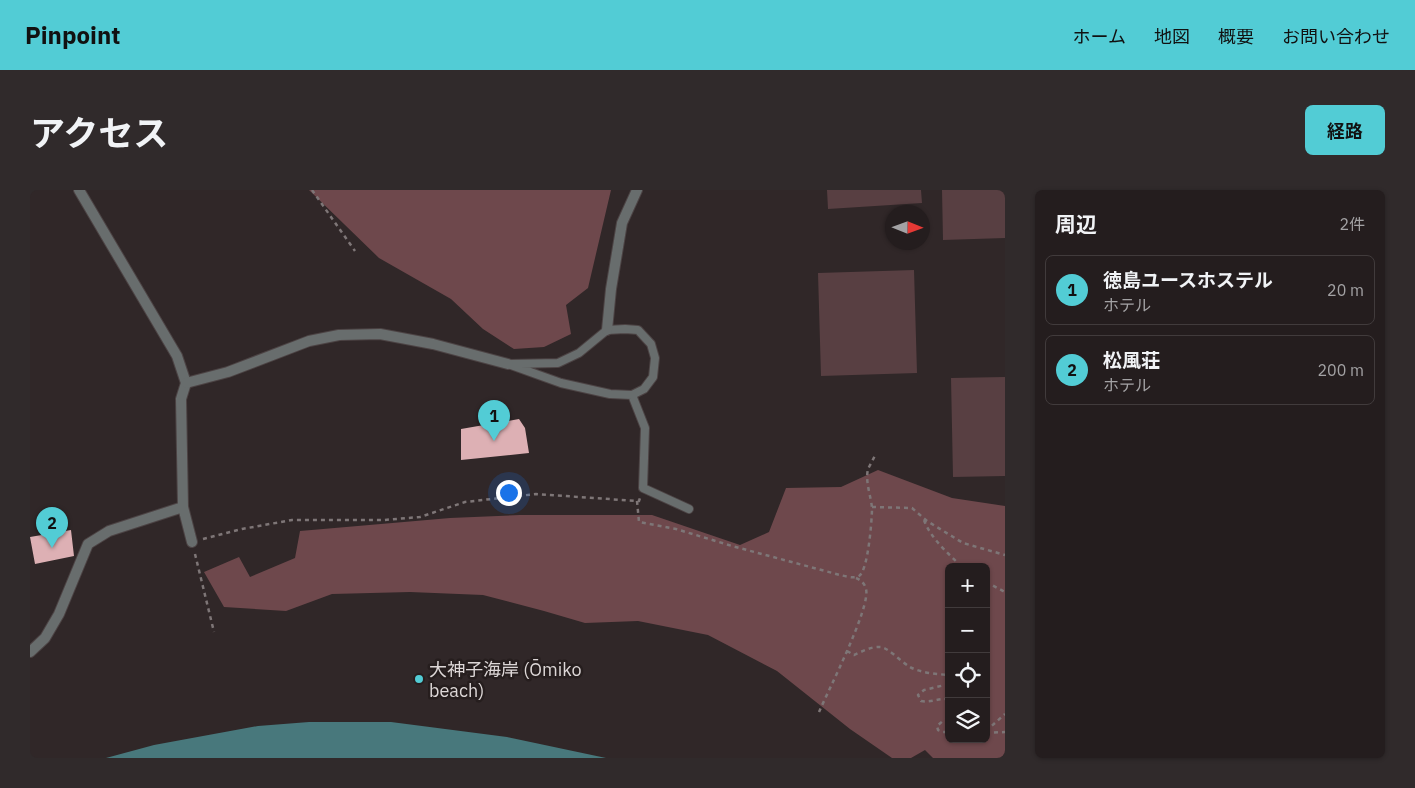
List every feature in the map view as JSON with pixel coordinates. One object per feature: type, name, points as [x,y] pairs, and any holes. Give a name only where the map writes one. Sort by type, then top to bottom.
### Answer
[{"type":"street","points":[[79,190],[178,356],[186,383],[181,399],[183,507],[192,542]]},
{"type":"street","points":[[607,330],[611,289],[622,223],[637,190]]},
{"type":"street","points":[[186,383],[228,372],[308,341],[339,335],[380,334],[433,344],[508,364]]},
{"type":"street","points":[[30,652],[45,638],[58,614],[88,544],[109,531],[183,507]]},
{"type":"lane","points":[[625,328],[638,330],[651,344],[655,358],[653,377],[644,389],[632,395],[610,394],[562,383],[508,364],[558,363],[579,353],[607,330],[625,328]]},
{"type":"lane","points":[[632,395],[645,428],[643,488],[689,509]]},
{"type":"path","points":[[312,190],[355,251]]},
{"type":"path","points":[[856,578],[864,570],[868,550],[872,507],[868,487],[868,470],[876,455]]},
{"type":"path","points":[[643,488],[639,501],[637,501],[639,522],[676,529],[732,546],[861,580],[866,589],[866,600],[859,624],[819,712]]},
{"type":"path","points":[[214,632],[192,542],[242,529],[292,520],[384,520],[420,517],[465,502],[536,494],[637,501]]},
{"type":"path","points":[[872,507],[912,508],[963,543],[1005,555]]},
{"type":"path","points":[[924,518],[927,528],[941,547],[958,563]]},
{"type":"path","points":[[990,584],[1005,592]]},
{"type":"path","points":[[846,651],[854,655],[880,646],[889,650],[898,660],[912,668],[932,674],[945,675]]},
{"type":"path","points":[[945,685],[924,690],[918,695],[921,701],[927,702],[945,698]]},
{"type":"path","points":[[990,728],[1005,714]]},
{"type":"path","points":[[945,720],[937,726],[938,730],[945,732]]},
{"type":"path","points":[[990,732],[1005,732]]},
{"type":"shaded area","points":[[309,190],[611,190],[588,288],[566,305],[571,334],[544,347],[514,349],[483,329],[451,299],[379,258]]},
{"type":"shaded area","points":[[827,190],[921,190],[922,203],[828,209]]},
{"type":"shaded area","points":[[942,190],[1005,190],[1005,238],[943,240]]},
{"type":"shaded area","points":[[914,270],[917,373],[821,376],[818,273]]},
{"type":"shaded area","points":[[1005,377],[1005,476],[953,477],[951,378]]},
{"type":"shaded area","points":[[878,470],[952,498],[1005,506],[1005,758],[933,758],[925,750],[911,758],[892,758],[850,729],[777,671],[708,635],[638,621],[585,623],[483,595],[410,592],[332,594],[286,611],[224,607],[204,572],[239,557],[250,577],[295,558],[300,531],[450,518],[520,515],[652,515],[740,545],[769,532],[786,488],[841,487]]},
{"type":"water","points":[[309,722],[391,722],[507,737],[606,758],[106,758],[154,745],[258,726]]},
{"type":"building","points":[[519,419],[525,428],[529,453],[461,460],[461,429]]},
{"type":"building","points":[[71,530],[74,556],[35,564],[30,537]]},
{"type":"place","name":"徳島ユースホステル","points":[[494,441]]},
{"type":"place","name":"松風荘","points":[[52,548]]},
{"type":"place","name":"大神子海岸 (Ōmiko beach)","points":[[419,679]]}]
